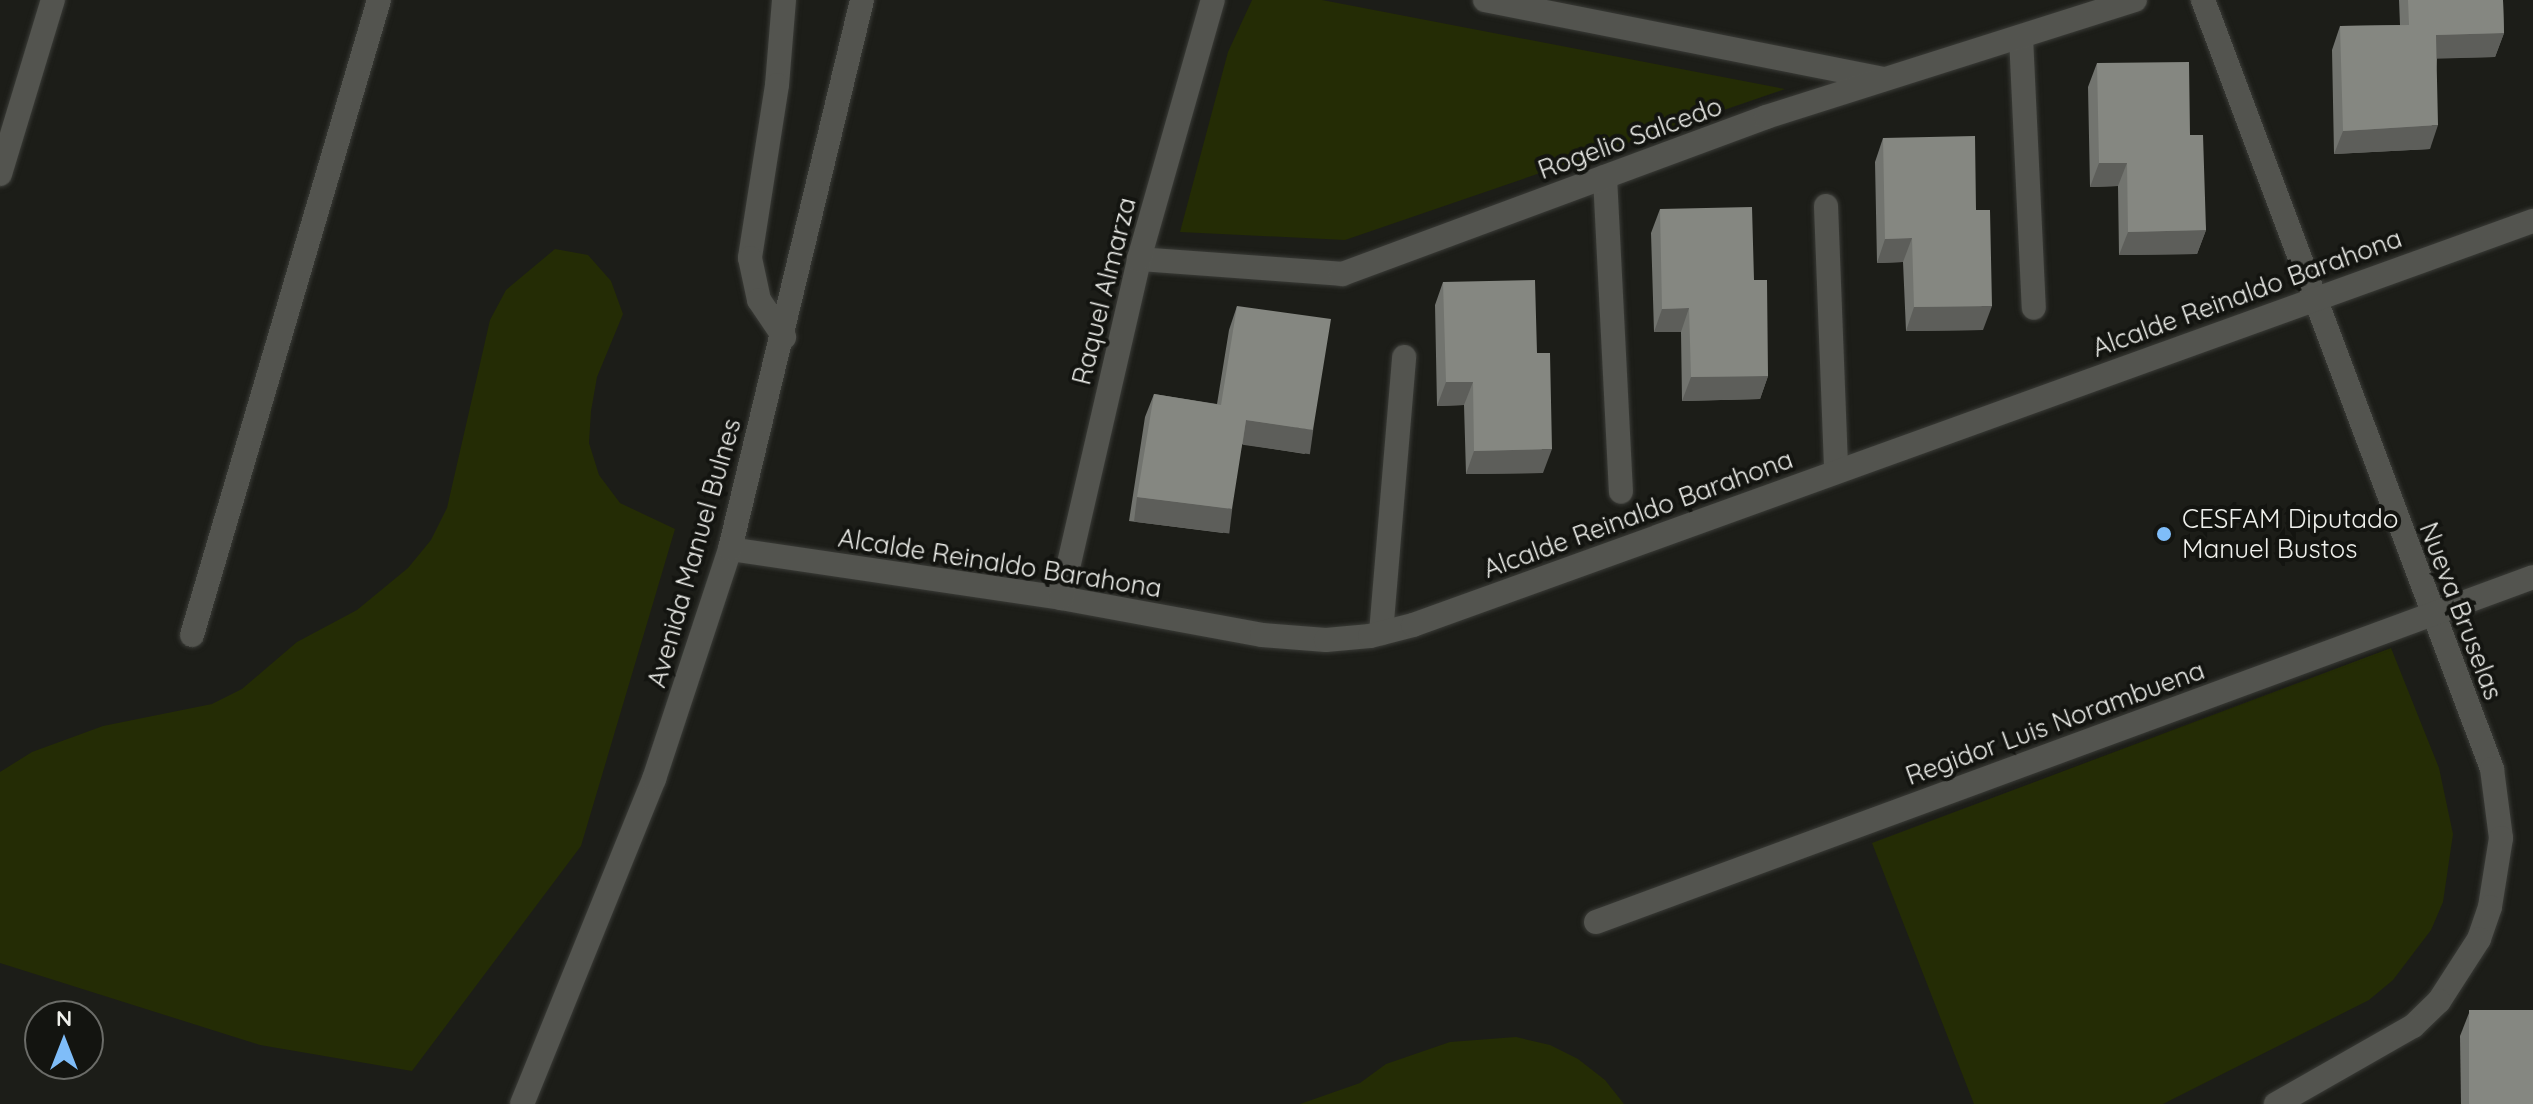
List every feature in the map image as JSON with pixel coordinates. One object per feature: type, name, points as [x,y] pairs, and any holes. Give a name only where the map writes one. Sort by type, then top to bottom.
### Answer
[{"type":"street","points":[[0,174],[53,0]]},
{"type":"street","points":[[192,635],[379,0]]},
{"type":"street","points":[[784,0],[777,85],[750,258],[759,300],[784,337]]},
{"type":"street","name":"Avenida Manuel Bulnes","points":[[522,1104],[654,779],[730,549],[784,337],[862,0]]},
{"type":"street","name":"Raquel Almarza","points":[[1061,598],[1139,259],[1213,0]]},
{"type":"street","points":[[1485,0],[1887,80]]},
{"type":"street","name":"Rogelio Salcedo","points":[[1139,259],[1342,274],[1766,117],[2135,0]]},
{"type":"street","name":"Nueva Bruselas","points":[[2203,0],[2430,615],[2492,769],[2501,838],[2490,907],[2461,971],[2413,1026],[2304,1096],[2276,1104]]},
{"type":"street","points":[[2021,37],[2034,308]]},
{"type":"street","points":[[1605,177],[1621,492]]},
{"type":"street","points":[[1826,206],[1836,471]]},
{"type":"street","name":"Alcalde Reinaldo Barahona","points":[[730,549],[1061,598],[1294,639],[1381,633],[2533,221]]},
{"type":"street","points":[[1381,633],[1404,357]]},
{"type":"street","name":"Regidor Luis Norambuena","points":[[1596,922],[2533,577]]},
{"type":"green space","points":[[1252,0],[1322,0],[1785,89],[1345,240],[1180,232],[1228,52]]},
{"type":"green space","points":[[555,249],[588,255],[611,281],[623,314],[597,377],[591,411],[589,443],[599,475],[620,503],[675,529],[581,846],[412,1071],[260,1045],[0,963],[0,772],[32,752],[103,726],[212,704],[242,689],[297,642],[357,610],[408,568],[431,540],[447,508],[490,320],[506,290]]},
{"type":"green space","points":[[2391,648],[2439,768],[2453,834],[2443,902],[2431,930],[2393,980],[2369,1000],[2163,1104],[1974,1104],[1872,843]]},
{"type":"green space","points":[[1516,1037],[1550,1045],[1578,1059],[1605,1080],[1624,1104],[1300,1104],[1360,1083],[1386,1064],[1450,1042]]},
{"type":"building","points":[[2408,0],[2503,0],[2504,33],[2436,35],[2438,125],[2343,131],[2340,26],[2409,25]]},
{"type":"building","points":[[2189,62],[2190,135],[2203,135],[2206,230],[2128,232],[2127,163],[2099,163],[2097,63]]},
{"type":"building","points":[[1975,136],[1976,210],[1990,210],[1992,306],[1914,307],[1912,238],[1885,239],[1883,138]]},
{"type":"building","points":[[1752,207],[1754,280],[1767,280],[1768,376],[1691,377],[1689,308],[1662,309],[1660,209]]},
{"type":"building","points":[[1535,280],[1537,353],[1550,353],[1552,449],[1474,451],[1473,382],[1446,382],[1443,282]]},
{"type":"building","points":[[1237,306],[1331,319],[1313,430],[1246,420],[1232,509],[1137,497],[1154,394],[1221,405]]},
{"type":"building","points":[[2469,1010],[2533,1010],[2533,1104],[2469,1104]]},
{"type":"place","name":"CESFAM Diputado Manuel Bustos","points":[[2164,534]]}]
